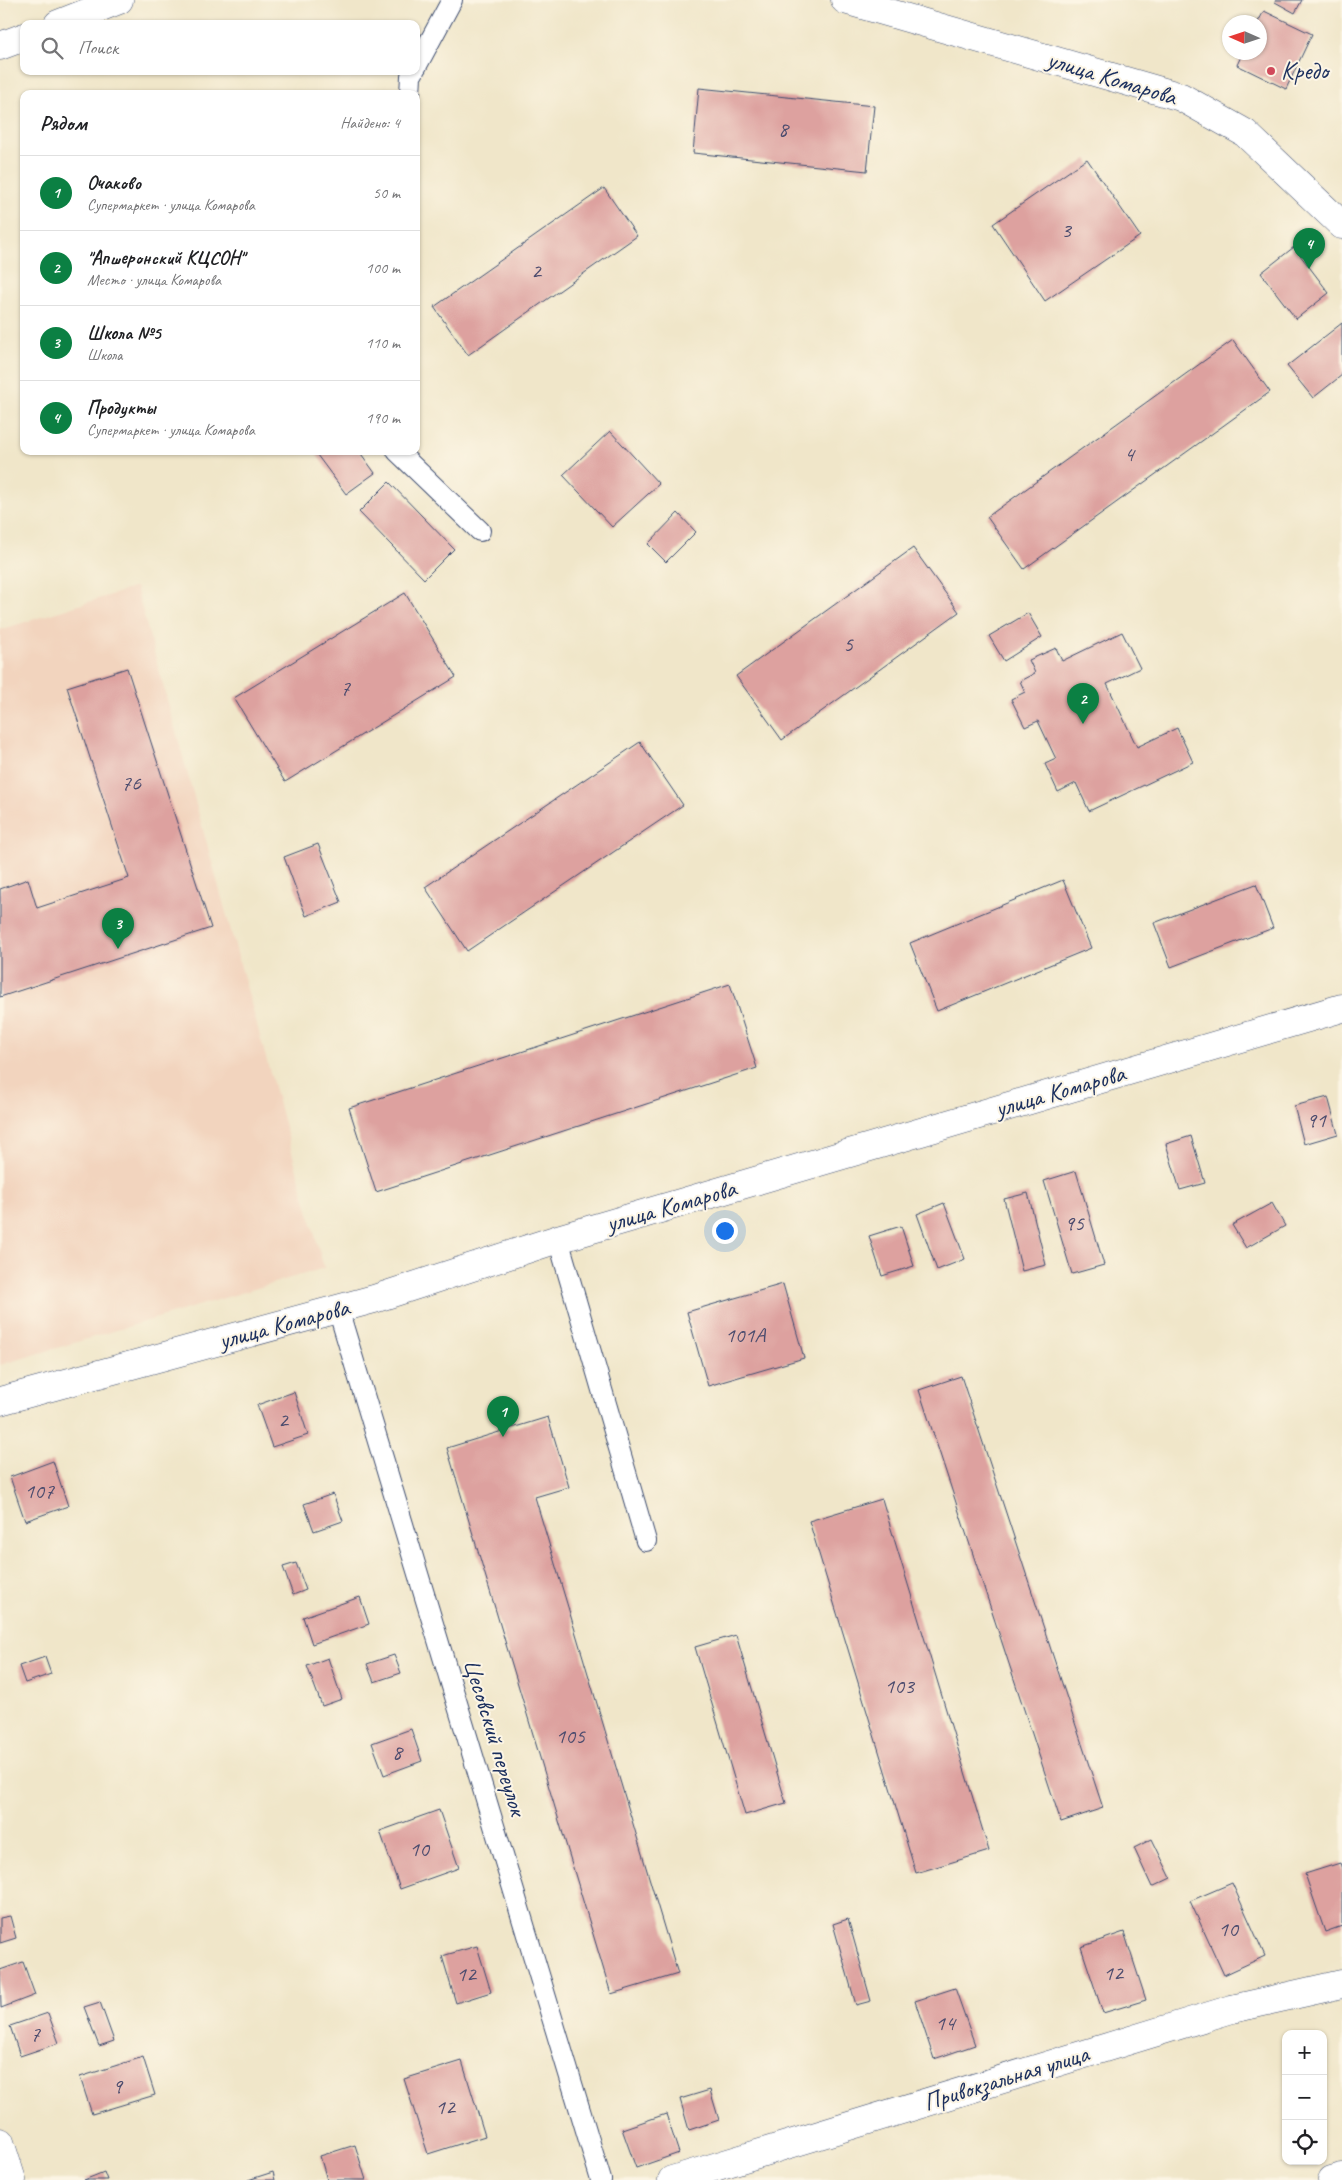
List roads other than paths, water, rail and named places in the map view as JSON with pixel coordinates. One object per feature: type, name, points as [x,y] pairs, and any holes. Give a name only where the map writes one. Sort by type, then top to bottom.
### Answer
[{"type":"street","points":[[68,20],[119,0]]},
{"type":"street","name":"улица Комарова","points":[[845,0],[1181,98],[1245,133],[1342,225]]},
{"type":"street","points":[[0,46],[20,38]]},
{"type":"street","name":"улица Комарова","points":[[0,1401],[338,1309],[558,1239],[1342,1008]]},
{"type":"street","name":"Привокзальная улица","points":[[672,2180],[1232,2009],[1342,1984]]},
{"type":"street","points":[[0,2142],[12,2180]]},
{"type":"street","points":[[1332,2180],[1342,2177]]},
{"type":"lane","points":[[420,60],[452,0]]},
{"type":"lane","points":[[410,90],[412,75]]},
{"type":"lane","points":[[401,455],[480,531]]},
{"type":"lane","points":[[558,1239],[646,1541]]},
{"type":"lane","name":"Цесовский переулок","points":[[338,1309],[601,2180]]},
{"type":"place","name":"Кредо","points":[[1271,71]]},
{"type":"place","name":"Продукты","points":[[1309,269]]},
{"type":"place","name":"\"Апшеронский КЦСОН\"","points":[[1083,724]]},
{"type":"place","name":"Школа №5","points":[[118,949]]},
{"type":"place","name":"Очаково","points":[[503,1437]]}]
